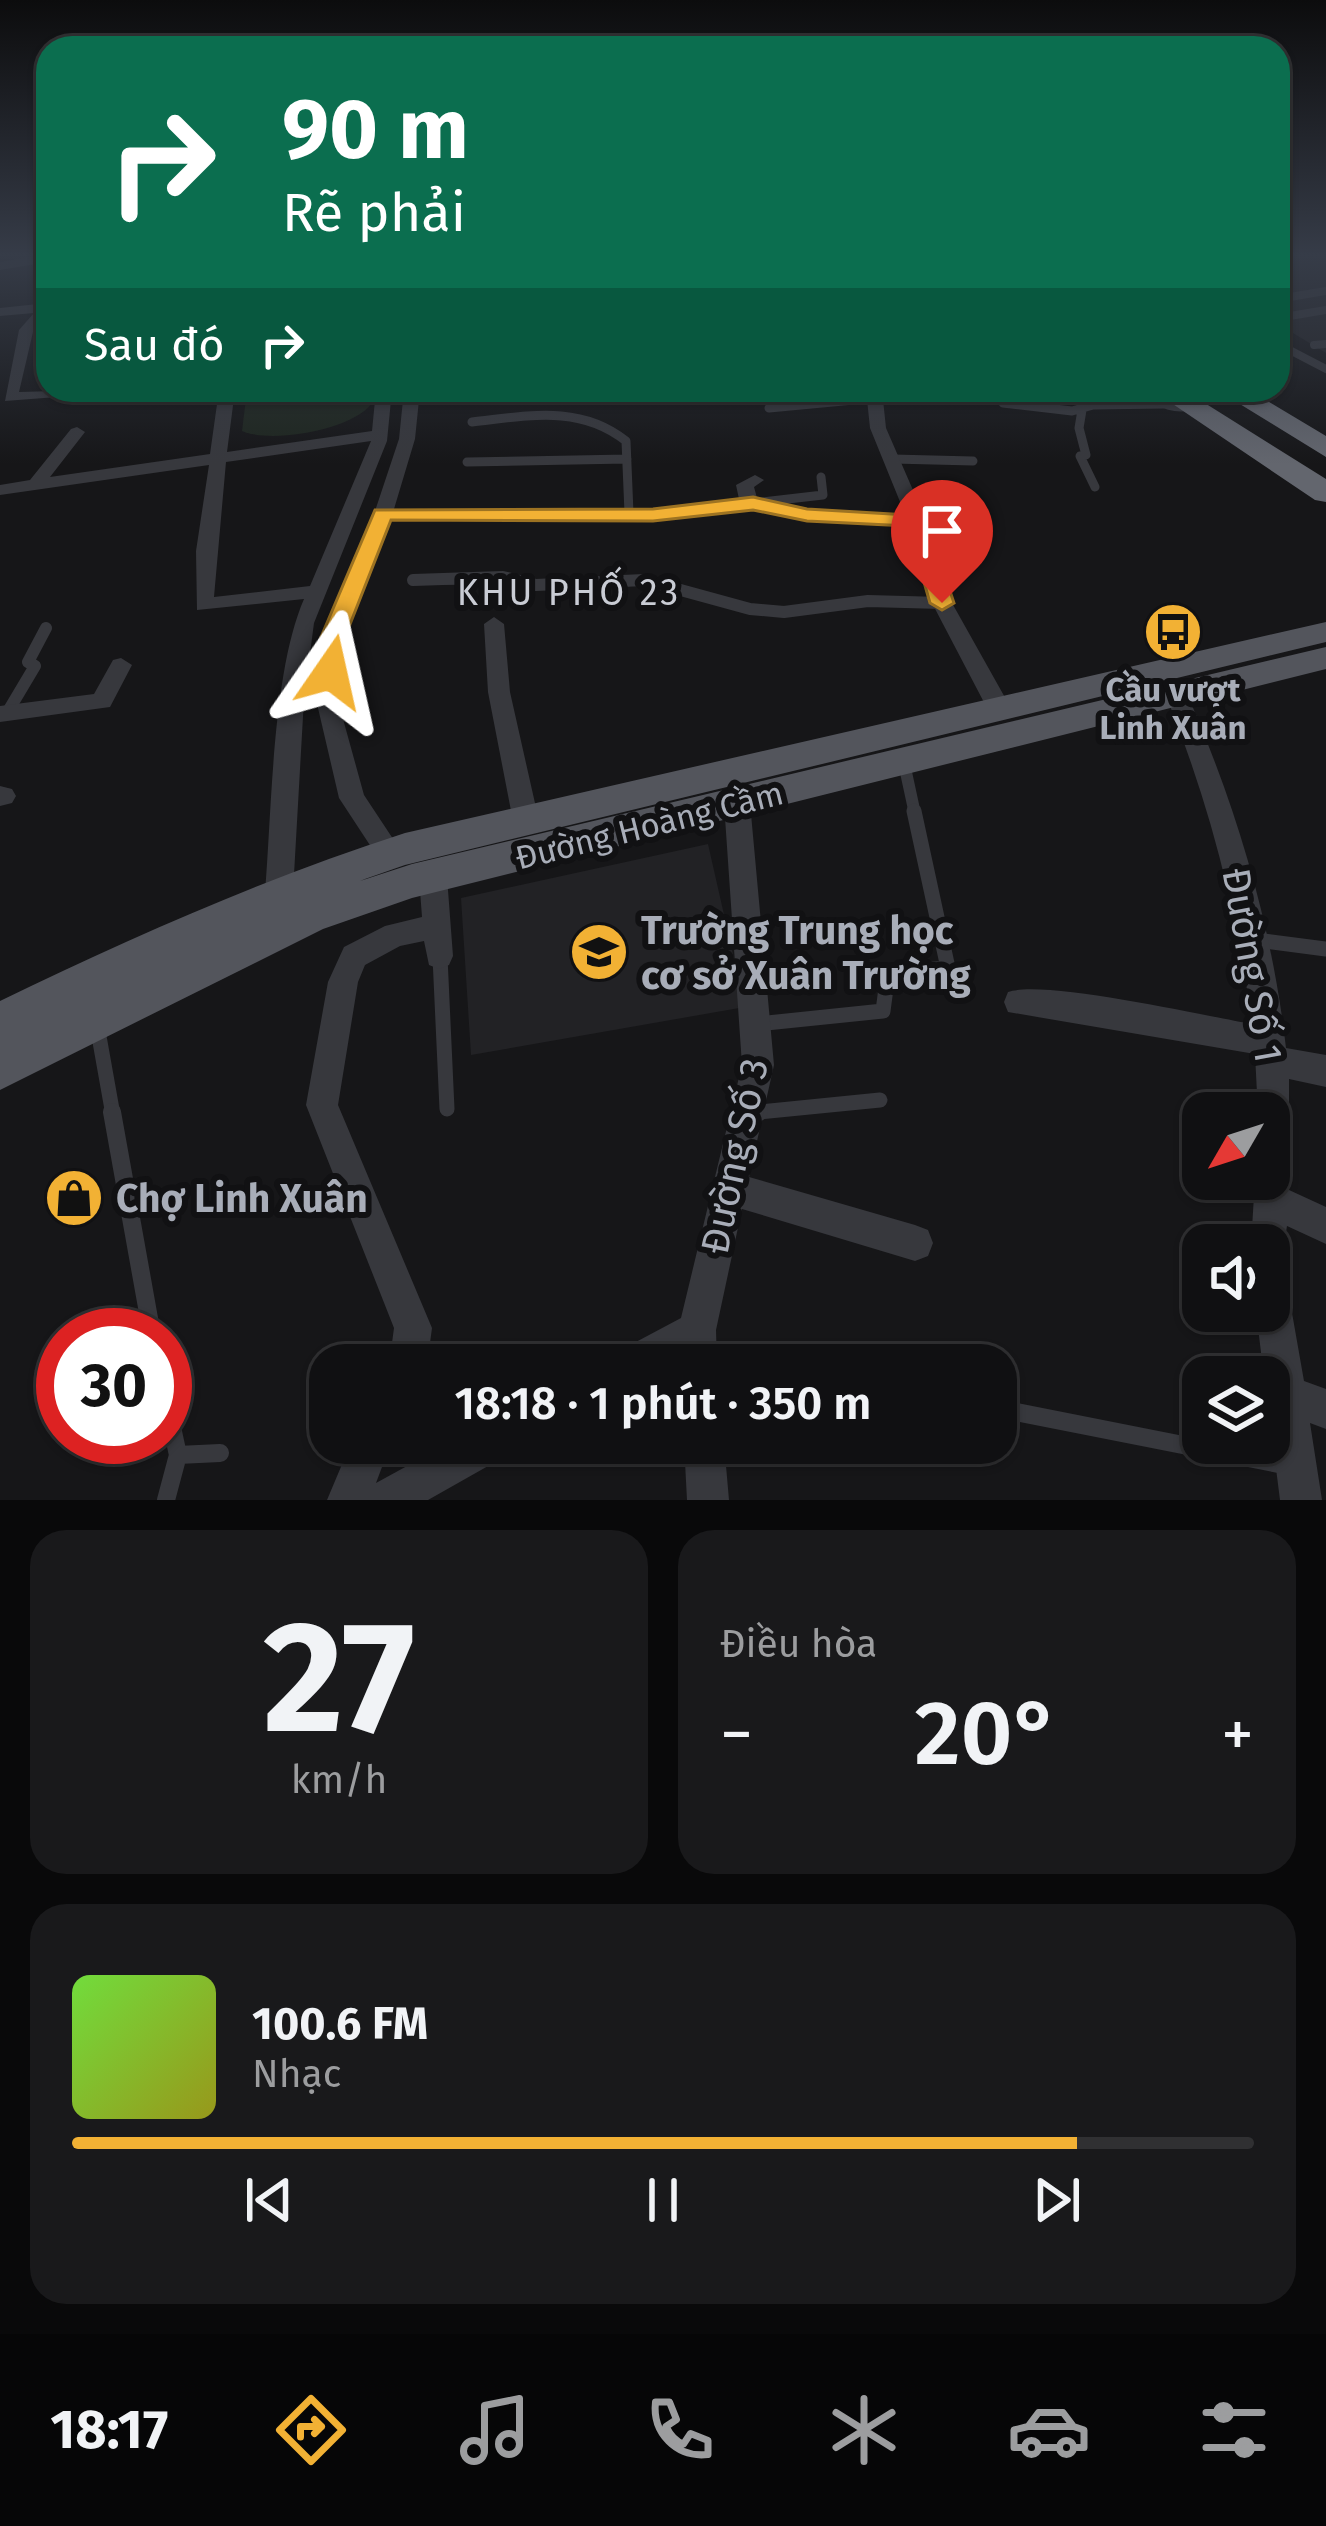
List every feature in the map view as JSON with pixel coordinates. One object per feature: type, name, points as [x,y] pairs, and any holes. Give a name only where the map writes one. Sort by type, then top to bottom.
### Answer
[{"type":"highway","points":[[1189,402],[1218,440],[1326,511]]},
{"type":"highway","points":[[1191,402],[1326,494]]},
{"type":"highway","points":[[1192,402],[1326,476]]},
{"type":"highway","points":[[1194,402],[1326,461]]},
{"type":"highway","points":[[1249,402],[1326,448]]},
{"type":"highway","points":[[1262,410],[1305,421],[1326,434]]},
{"type":"main road","name":"Đường Hoàng Cầm","points":[[0,1024],[149,949],[279,892],[390,854],[1326,632]]},
{"type":"main road","name":"Đường Hoàng Cầm","points":[[0,1067],[310,914],[433,877],[1326,658]]},
{"type":"street","points":[[30,324],[10,398],[36,395]]},
{"type":"street","points":[[0,334],[27,329]]},
{"type":"street","points":[[225,402],[204,605],[317,591]]},
{"type":"street","points":[[279,892],[293,699],[304,622],[380,435],[383,402]]},
{"type":"street","points":[[390,854],[352,798],[329,708],[333,637],[383,514],[407,439],[411,402]]},
{"type":"street","points":[[876,402],[878,428],[917,520],[942,603],[1000,710]]},
{"type":"street","points":[[35,484],[77,432]]},
{"type":"street","points":[[0,490],[380,435]]},
{"type":"street","points":[[751,504],[745,485],[755,479]]},
{"type":"street","points":[[383,514],[653,515],[751,504],[807,515],[917,520]]},
{"type":"street","points":[[494,623],[499,692],[526,821]]},
{"type":"street","points":[[3,713],[103,701],[121,665]]},
{"type":"street","name":"Đường Số 1","points":[[1177,695],[1222,810],[1254,940],[1270,1051],[1270,1092]]},
{"type":"street","name":"Đường Số 3","points":[[698,1344],[758,1065],[737,803]]},
{"type":"street","points":[[411,1344],[413,1328],[407,1309],[322,1105],[343,982],[354,956],[395,935],[438,941],[433,877]]},
{"type":"street","points":[[1019,1002],[1082,1008],[1270,1051],[1326,1071]]},
{"type":"street","points":[[729,1188],[915,1243]]},
{"type":"street","points":[[1272,1200],[1326,1226]]},
{"type":"street","points":[[1290,1396],[1326,1409]]},
{"type":"street","points":[[1290,1422],[1299,1484]]},
{"type":"street","points":[[348,1500],[362,1464]]},
{"type":"street","points":[[386,1500],[452,1464]]},
{"type":"street","points":[[706,1464],[709,1500]]},
{"type":"lane","points":[[27,329],[36,329]]},
{"type":"lane","points":[[1314,345],[1326,344]]},
{"type":"lane","points":[[1290,350],[1326,369]]},
{"type":"lane","points":[[769,408],[814,402]]},
{"type":"lane","points":[[1003,403],[1032,404],[1038,410],[1082,410],[1140,402]]},
{"type":"lane","points":[[1082,410],[1079,428],[1086,454],[1080,455],[1096,487]]},
{"type":"lane","points":[[472,422],[587,416],[618,432],[626,441],[629,513]]},
{"type":"lane","points":[[466,462],[627,459]]},
{"type":"lane","points":[[893,459],[973,461]]},
{"type":"lane","points":[[751,504],[824,495],[820,477]]},
{"type":"lane","points":[[413,580],[503,577],[536,585],[644,580],[750,609],[784,612],[868,601],[942,603]]},
{"type":"lane","points":[[3,713],[35,666],[28,662],[46,628]]},
{"type":"lane","points":[[757,1024],[883,1011],[888,973],[948,968],[904,763]]},
{"type":"lane","points":[[1254,940],[1326,949]]},
{"type":"lane","points":[[438,941],[447,1109]]},
{"type":"lane","points":[[96,1018],[147,1308]]},
{"type":"lane","points":[[750,1113],[880,1100]]},
{"type":"lane","points":[[1017,1413],[1299,1484]]},
{"type":"lane","points":[[192,1454],[220,1453]]},
{"type":"lane","points":[[166,1500],[176,1464]]},
{"type":"shaded area","points":[[1290,324],[1326,324],[1326,353],[1290,331]]},
{"type":"shaded area","points":[[246,402],[372,402],[348,421],[311,432],[272,436],[242,431]]},
{"type":"shaded area","name":"Trường Trung học cơ sở Xuân Trường","points":[[708,844],[745,1007],[471,1055],[461,898]]},
{"type":"place","name":"Cầu vượt Linh Xuân","points":[[1173,632]]},
{"type":"place","name":"Trường Trung học cơ sở Xuân Trường","points":[[599,952]]},
{"type":"place","name":"Chợ Linh Xuân","points":[[74,1198]]},
{"type":"district","name":"KHU PHỐ 23","points":[[569,592]]},
{"type":"route","points":[[331,672],[333,637],[383,514],[653,515],[753,503],[807,515],[917,520],[942,603]]}]
